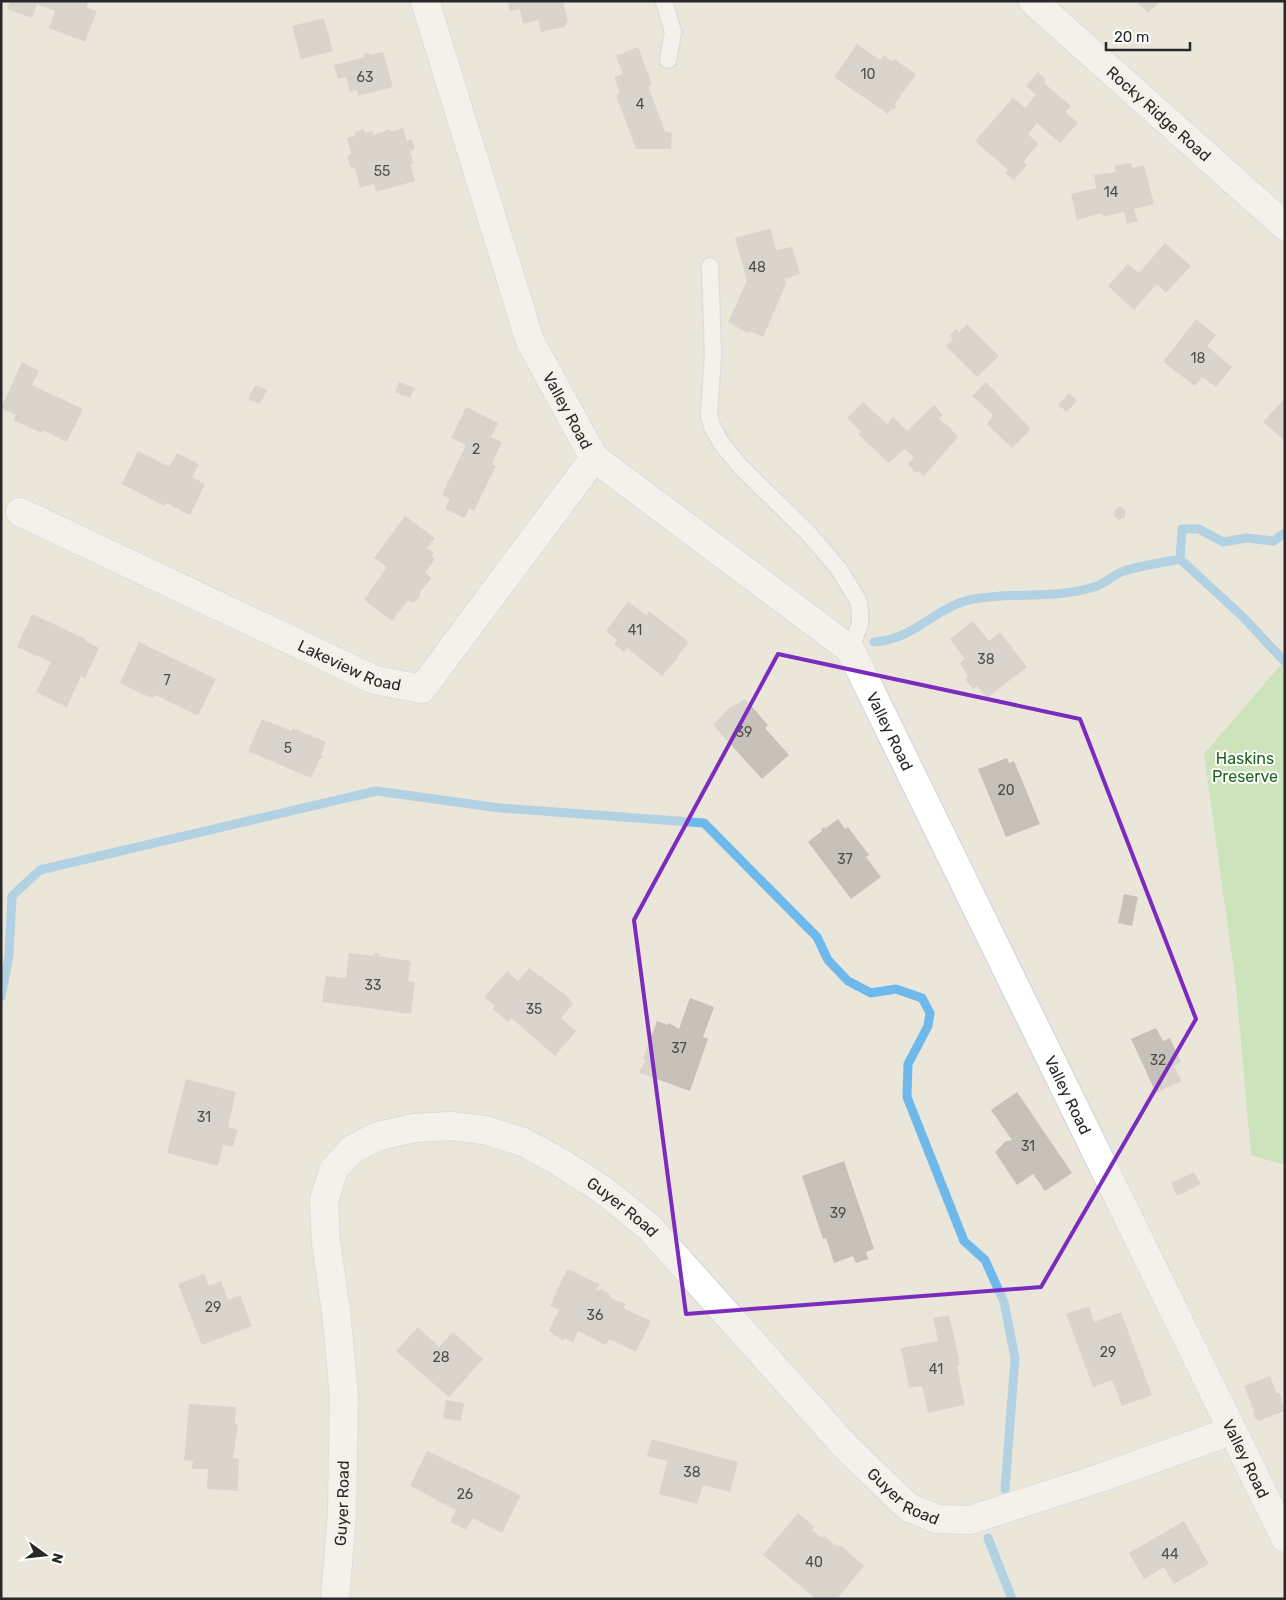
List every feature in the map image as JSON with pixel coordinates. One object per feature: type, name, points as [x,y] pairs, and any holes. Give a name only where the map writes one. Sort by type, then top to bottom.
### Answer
[{"type":"street","name":"Valley Road","points":[[425,1],[530,341],[594,458],[850,649],[1285,1538]]},
{"type":"street","name":"Rocky Ridge Road","points":[[1033,1],[1285,226]]},
{"type":"street","name":"Lakeview Road","points":[[20,512],[375,680],[422,689],[594,458]]},
{"type":"street","name":"Guyer Road","points":[[335,1599],[342,1515],[344,1395],[336,1311],[326,1242],[324,1200],[334,1169],[353,1149],[378,1136],[415,1128],[452,1126],[484,1130],[523,1142],[558,1161],[603,1190],[649,1226],[845,1446],[908,1507],[937,1519],[970,1520],[1100,1478],[1231,1431]]},
{"type":"lane","points":[[664,1],[673,32],[668,60]]},
{"type":"lane","points":[[710,266],[713,355],[709,415],[712,426],[721,443],[739,465],[808,534],[840,570],[859,602],[860,624],[850,649]]},
{"type":"highlighted area","points":[[778,654],[1080,719],[1196,1019],[1041,1287],[686,1314],[634,920]]},
{"type":"green space","name":"Haskins Preserve","points":[[1285,660],[1285,1165],[1251,1155],[1236,986],[1204,754]]},
{"type":"building","points":[[10,1],[85,1],[88,2],[86,7],[97,11],[85,42],[49,28],[55,11],[37,4],[32,18],[7,9]]},
{"type":"building","points":[[508,1],[563,1],[568,22],[565,27],[541,32],[538,20],[523,24],[520,9],[510,11]]},
{"type":"building","points":[[1136,1],[1161,1],[1148,13]]},
{"type":"building","points":[[324,18],[333,51],[301,59],[292,26]]},
{"type":"building","points":[[857,44],[880,60],[884,55],[892,61],[894,59],[916,74],[894,105],[897,106],[894,110],[892,108],[888,114],[834,77]]},
{"type":"building","points":[[638,47],[652,84],[648,86],[665,131],[672,133],[671,149],[636,149],[616,95],[620,93],[614,77],[623,74],[616,56]]},
{"type":"building","points":[[383,52],[393,87],[358,96],[357,90],[350,92],[346,77],[338,79],[334,65],[365,57],[364,54],[369,53],[369,55]]},
{"type":"building","points":[[1038,72],[1046,80],[1044,83],[1071,106],[1065,112],[1078,123],[1060,143],[1037,123],[1028,134],[1039,144],[1023,162],[1027,165],[1014,180],[1005,173],[1008,170],[975,141],[1013,98],[1025,108],[1036,95],[1026,86]]},
{"type":"building","points":[[403,128],[407,141],[412,139],[415,149],[410,151],[413,163],[410,164],[415,181],[376,192],[374,184],[360,188],[355,168],[350,167],[347,157],[351,153],[347,138],[355,136],[354,132],[364,129],[365,133],[373,131],[374,135],[390,129],[391,132]]},
{"type":"building","points":[[1131,163],[1132,168],[1144,165],[1154,204],[1134,209],[1138,221],[1127,224],[1124,212],[1103,217],[1102,213],[1077,220],[1071,194],[1096,188],[1094,175],[1116,172],[1114,166]]},
{"type":"building","points":[[768,229],[771,230],[776,250],[792,247],[800,274],[785,279],[786,284],[763,337],[749,331],[748,333],[728,322],[747,281],[735,238]]},
{"type":"building","points":[[1165,243],[1191,266],[1166,293],[1157,284],[1134,310],[1108,286],[1128,264],[1139,273]]},
{"type":"building","points":[[1196,319],[1216,335],[1207,346],[1232,367],[1216,387],[1202,377],[1195,386],[1163,362]]},
{"type":"building","points":[[967,324],[999,356],[977,377],[946,346],[953,339],[950,335],[956,329],[959,332]]},
{"type":"building","points":[[22,362],[39,371],[32,385],[83,409],[67,442],[43,430],[42,433],[13,420],[16,415],[1,408]]},
{"type":"building","points":[[399,382],[415,388],[410,398],[395,392]]},
{"type":"building","points":[[986,382],[1030,428],[1012,448],[987,424],[993,415],[972,396]]},
{"type":"building","points":[[255,385],[267,390],[260,404],[248,399]]},
{"type":"building","points":[[1069,393],[1077,401],[1067,412],[1058,405]]},
{"type":"building","points":[[1285,398],[1285,441],[1263,422]]},
{"type":"building","points":[[863,402],[887,424],[893,417],[907,431],[934,405],[943,415],[939,419],[947,424],[958,437],[924,476],[918,471],[916,473],[908,464],[914,458],[905,449],[888,463],[858,434],[861,432],[847,418]]},
{"type":"building","points":[[466,407],[498,423],[491,437],[502,442],[492,464],[496,466],[474,511],[469,508],[465,518],[445,509],[450,499],[442,495],[466,445],[451,438]]},
{"type":"building","points":[[138,451],[169,467],[177,453],[199,464],[192,477],[205,484],[190,515],[166,503],[164,506],[122,484]]},
{"type":"building","points":[[1120,506],[1125,509],[1125,517],[1119,520],[1114,516],[1115,509]]},
{"type":"building","points":[[405,516],[435,538],[427,548],[434,552],[431,556],[435,559],[425,573],[432,578],[421,591],[419,598],[413,603],[408,600],[392,621],[364,600],[387,567],[374,558]]},
{"type":"building","points":[[628,602],[646,615],[649,611],[689,642],[662,676],[627,648],[624,652],[614,644],[617,640],[606,631]]},
{"type":"building","points":[[32,614],[86,639],[85,641],[99,648],[85,678],[81,676],[67,707],[36,692],[51,662],[17,647]]},
{"type":"building","points":[[973,621],[989,641],[1000,632],[1027,667],[987,698],[977,686],[973,689],[965,679],[968,676],[960,663],[965,659],[950,639]]},
{"type":"building","points":[[139,642],[216,679],[198,716],[155,695],[154,698],[149,697],[120,683]]},
{"type":"building","points":[[745,699],[768,725],[765,728],[789,755],[762,779],[713,725],[729,708]]},
{"type":"building","points":[[262,719],[292,731],[293,728],[326,742],[321,755],[323,756],[320,758],[311,778],[248,751]]},
{"type":"building","points":[[1007,758],[1009,763],[1014,761],[1040,824],[1006,837],[978,769]]},
{"type":"building","points":[[838,819],[845,829],[848,827],[869,855],[866,857],[881,877],[851,899],[808,842],[822,831],[821,829],[824,827],[825,829]]},
{"type":"building","points":[[1124,894],[1138,897],[1132,926],[1118,923]]},
{"type":"building","points":[[349,953],[374,956],[374,953],[379,954],[378,956],[411,961],[408,981],[415,982],[411,1014],[322,1002],[326,976],[346,978]]},
{"type":"building","points":[[529,968],[566,995],[573,1004],[561,1018],[576,1031],[555,1056],[511,1018],[508,1022],[493,1009],[495,1006],[484,997],[507,971],[518,981]]},
{"type":"building","points":[[690,998],[714,1007],[703,1037],[708,1039],[690,1091],[640,1073],[640,1070],[646,1060],[643,1059],[657,1021],[668,1025],[669,1023],[679,1029]]},
{"type":"building","points":[[1156,1028],[1163,1041],[1170,1038],[1181,1062],[1174,1066],[1182,1081],[1156,1093],[1131,1039]]},
{"type":"building","points":[[186,1079],[236,1092],[228,1127],[238,1130],[233,1147],[223,1145],[218,1166],[167,1153]]},
{"type":"building","points":[[1017,1092],[1072,1173],[1045,1191],[1033,1174],[1017,1185],[995,1152],[1006,1141],[1012,1140],[991,1110]]},
{"type":"building","points":[[844,1161],[874,1249],[866,1252],[868,1259],[856,1263],[853,1256],[834,1263],[826,1238],[823,1239],[802,1176]]},
{"type":"building","points":[[1194,1172],[1201,1184],[1177,1196],[1171,1183]]},
{"type":"building","points":[[567,1269],[599,1284],[596,1291],[601,1289],[609,1293],[611,1298],[626,1304],[623,1308],[651,1321],[636,1352],[609,1339],[606,1345],[578,1331],[573,1342],[564,1338],[563,1341],[549,1331],[559,1310],[550,1306]]},
{"type":"building","points":[[204,1274],[209,1286],[221,1281],[228,1300],[240,1295],[252,1326],[202,1345],[178,1284]]},
{"type":"building","points":[[1089,1306],[1094,1322],[1121,1312],[1152,1395],[1122,1406],[1112,1380],[1093,1387],[1066,1314]]},
{"type":"building","points":[[949,1315],[959,1358],[959,1366],[957,1366],[965,1405],[928,1413],[922,1386],[909,1388],[901,1348],[938,1341],[933,1318]]},
{"type":"building","points":[[418,1327],[439,1347],[453,1332],[483,1359],[449,1397],[396,1351]]},
{"type":"building","points":[[1270,1376],[1277,1394],[1280,1393],[1284,1411],[1259,1421],[1255,1418],[1254,1410],[1244,1386]]},
{"type":"building","points":[[446,1400],[464,1403],[461,1421],[443,1418]]},
{"type":"building","points":[[189,1404],[236,1407],[235,1424],[238,1424],[233,1458],[239,1459],[238,1491],[207,1489],[208,1469],[192,1469],[193,1461],[184,1460]]},
{"type":"building","points":[[652,1439],[738,1462],[730,1492],[703,1485],[697,1504],[659,1494],[667,1461],[647,1456]]},
{"type":"building","points":[[427,1451],[521,1495],[502,1533],[473,1518],[466,1530],[450,1522],[456,1510],[410,1486]]},
{"type":"building","points":[[798,1513],[815,1527],[812,1530],[822,1538],[824,1536],[838,1547],[840,1545],[864,1566],[837,1599],[816,1599],[763,1555]]},
{"type":"building","points":[[1184,1521],[1209,1564],[1174,1584],[1164,1567],[1144,1579],[1129,1553]]},
{"type":"waterway","points":[[1180,559],[1182,529],[1199,529],[1223,542],[1247,538],[1273,541],[1285,533]]},
{"type":"waterway","points":[[874,642],[889,640],[902,635],[948,608],[974,599],[1080,591],[1098,586],[1124,571],[1180,559],[1242,616],[1285,662]]},
{"type":"waterway","points":[[1,997],[9,956],[12,896],[40,870],[376,791],[500,808],[704,823],[817,937],[828,960],[848,981],[871,993],[896,989],[922,998],[930,1013],[928,1026],[908,1064],[907,1097],[964,1241],[985,1260],[1004,1302],[1015,1358],[1005,1489]]},
{"type":"waterway","points":[[988,1538],[1012,1599]]}]
